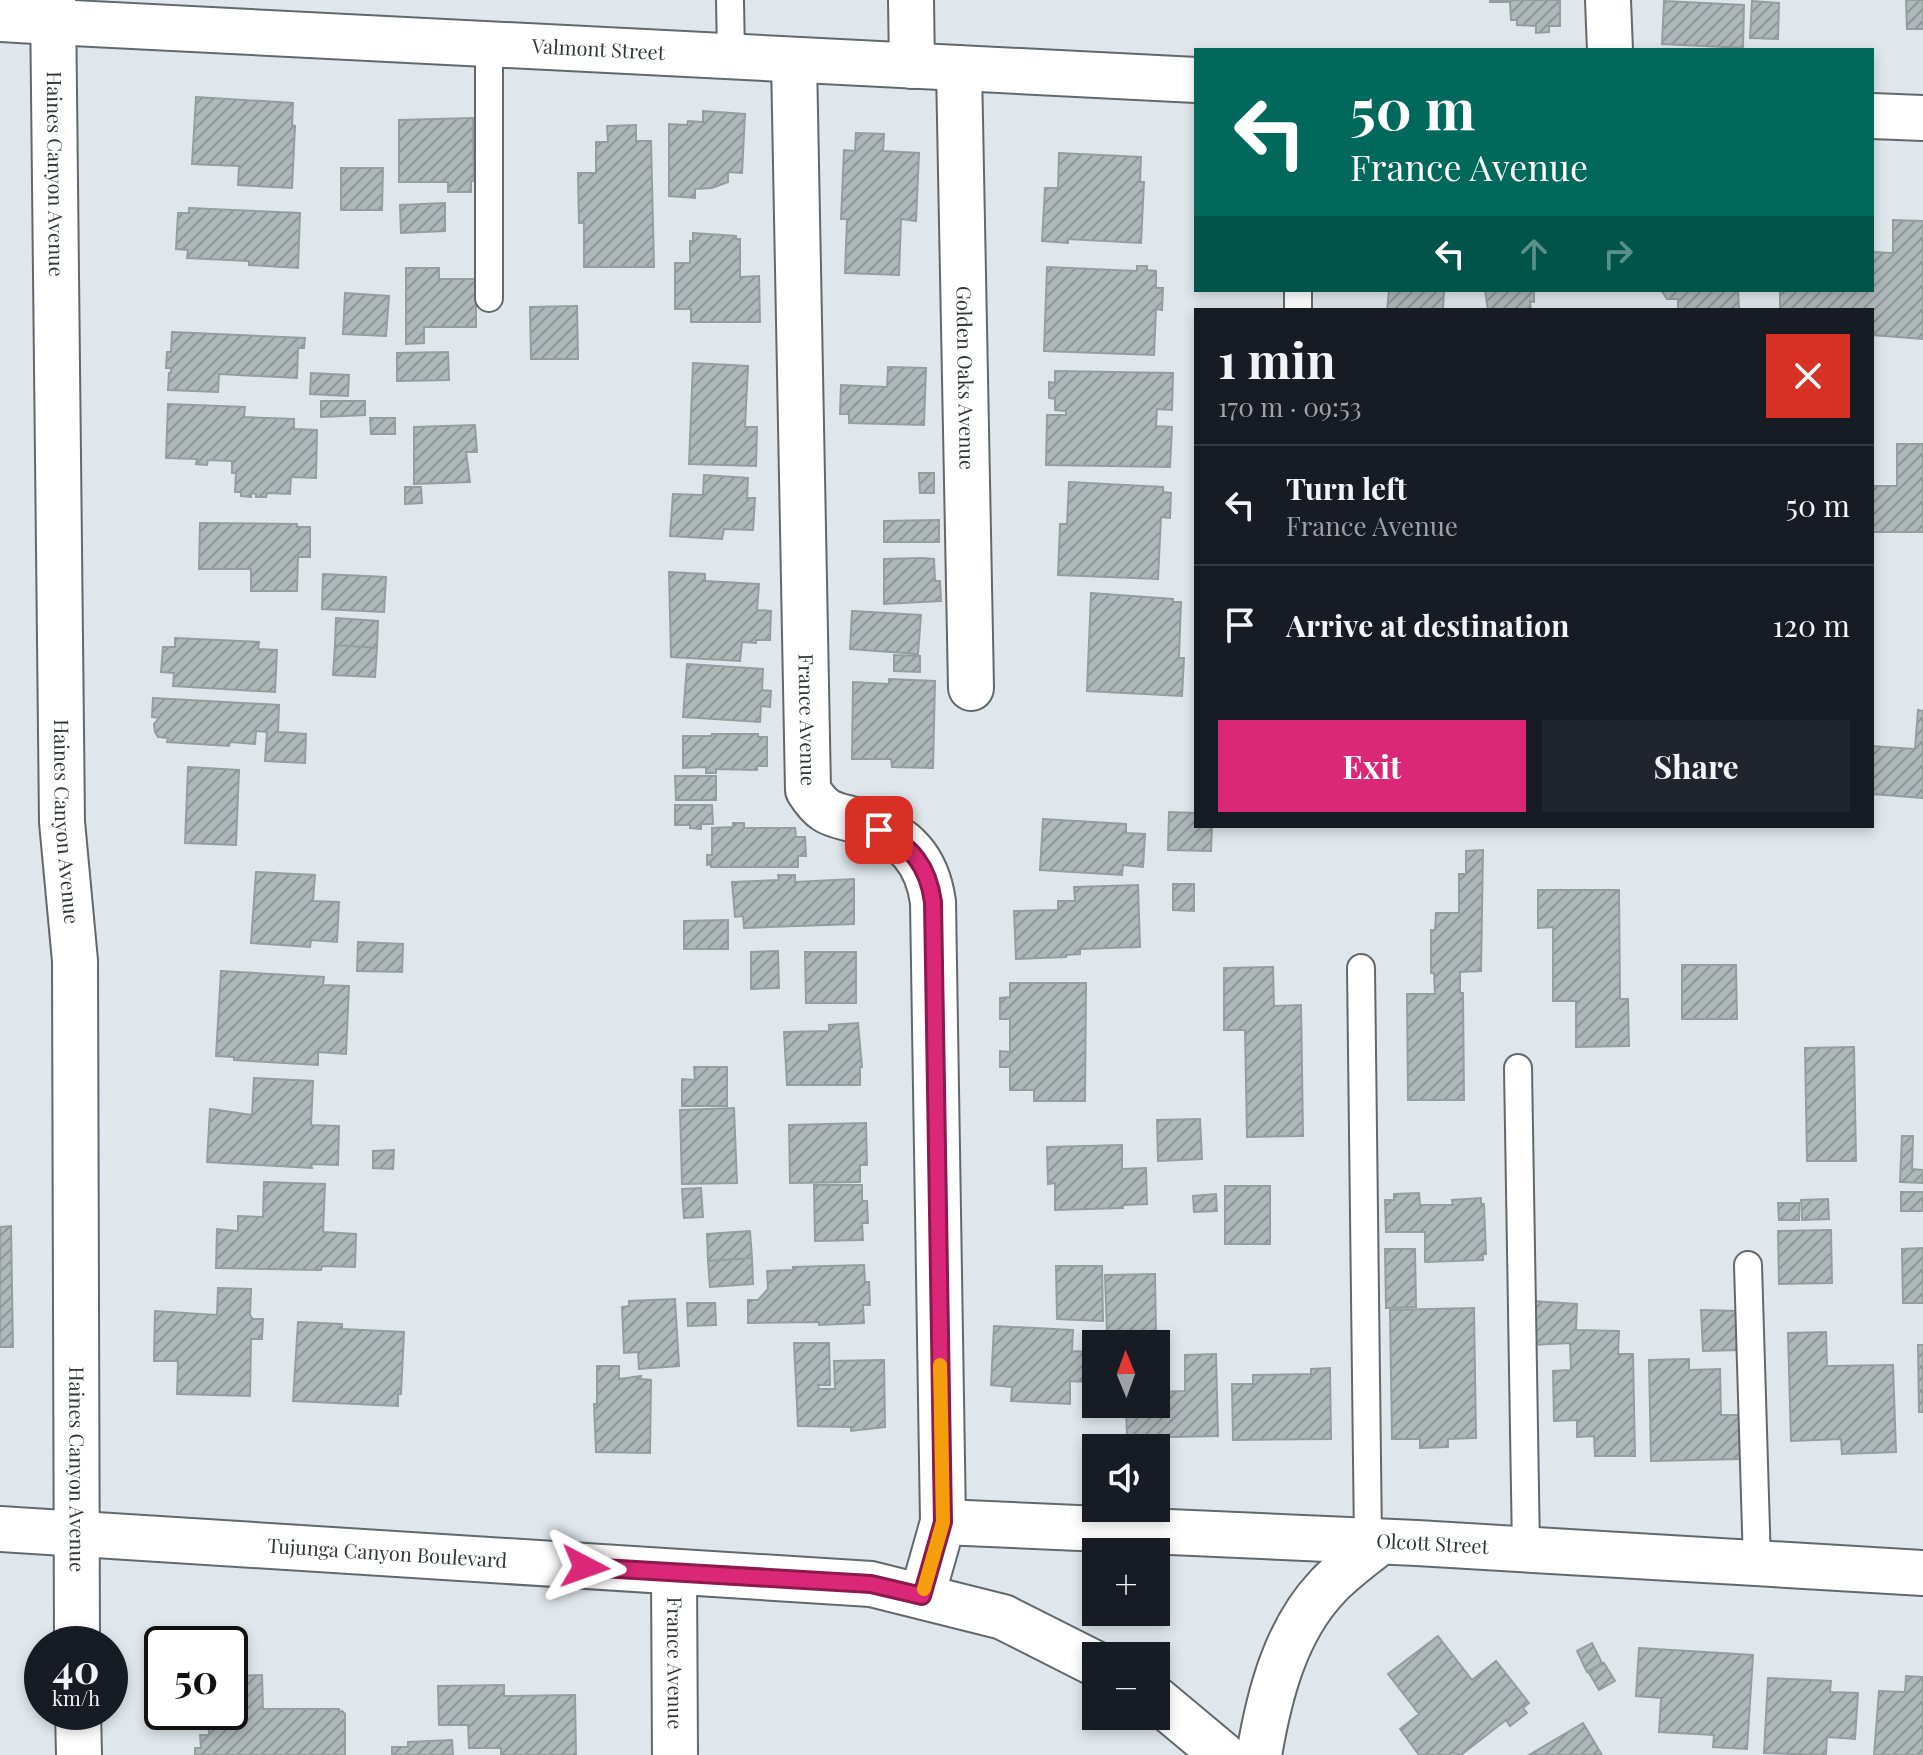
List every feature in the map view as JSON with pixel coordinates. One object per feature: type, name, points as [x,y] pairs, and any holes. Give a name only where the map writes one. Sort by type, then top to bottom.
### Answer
[{"type":"street","points":[[911,0],[912,66]]},
{"type":"street","points":[[1608,0],[1610,48]]},
{"type":"street","name":"Valmont Street","points":[[0,19],[53,11],[489,44],[1194,80]]},
{"type":"street","name":"Haines Canyon Avenue","points":[[53,11],[62,822],[75,961],[77,1626]]},
{"type":"street","name":"France Avenue","points":[[794,60],[808,790],[818,806],[835,816],[863,822],[895,837],[913,851],[924,866],[933,902],[943,1522],[922,1596]]},
{"type":"street","name":"Golden Oaks Avenue","points":[[959,68],[971,688]]},
{"type":"street","points":[[1874,116],[1923,118]]},
{"type":"street","name":"Olcott Street","points":[[943,1522],[1374,1541],[1923,1573]]},
{"type":"street","name":"Tujunga Canyon Boulevard","points":[[0,1529],[871,1584],[1003,1617],[1082,1657]]},
{"type":"street","points":[[1259,1755],[1265,1719],[1290,1640],[1327,1587],[1374,1541]]},
{"type":"street","name":"France Avenue","points":[[674,1573],[675,1755]]},
{"type":"street","points":[[1170,1711],[1223,1755]]},
{"type":"street","points":[[78,1730],[79,1755]]},
{"type":"lane","points":[[730,0],[731,56]]},
{"type":"lane","points":[[489,44],[489,298]]},
{"type":"lane","points":[[1361,968],[1374,1541]]},
{"type":"lane","points":[[1518,1068],[1526,1550]]},
{"type":"lane","points":[[1748,1265],[1757,1563]]},
{"type":"building","points":[[1490,0],[1560,0],[1560,26],[1549,26],[1549,32],[1536,33],[1536,26],[1517,25],[1517,20],[1511,20],[1510,2]]},
{"type":"building","points":[[1906,0],[1923,0],[1923,29],[1907,29]]},
{"type":"building","points":[[1664,1],[1744,5],[1743,48],[1662,44]]},
{"type":"building","points":[[1752,1],[1779,3],[1778,39],[1750,38]]},
{"type":"building","points":[[196,97],[293,103],[292,188],[238,185],[239,166],[192,164]]},
{"type":"building","points":[[703,111],[745,114],[742,173],[728,172],[728,182],[712,188],[695,189],[695,198],[669,196],[669,124],[703,122]]},
{"type":"building","points":[[473,118],[474,181],[471,181],[471,192],[448,192],[448,182],[399,182],[399,120]]},
{"type":"building","points":[[636,125],[636,141],[651,141],[654,267],[584,267],[584,223],[579,223],[578,173],[596,173],[596,142],[608,142],[607,126]]},
{"type":"building","points":[[856,133],[884,134],[883,151],[919,153],[916,221],[901,219],[899,275],[845,273],[847,219],[841,219],[844,150],[855,151]]},
{"type":"building","points":[[1059,153],[1141,157],[1140,182],[1144,182],[1141,243],[1068,239],[1068,243],[1042,241],[1045,188],[1058,188]]},
{"type":"building","points":[[341,168],[383,168],[382,210],[341,210]]},
{"type":"building","points":[[445,203],[445,231],[401,233],[400,205]]},
{"type":"building","points":[[189,208],[300,213],[298,268],[249,265],[249,261],[187,258],[188,250],[176,249],[178,213],[189,213]]},
{"type":"building","points":[[1893,220],[1923,221],[1923,339],[1874,335],[1874,308],[1780,308],[1780,292],[1874,292],[1874,252],[1893,253]]},
{"type":"building","points":[[693,233],[736,236],[740,239],[740,277],[759,276],[760,322],[691,322],[691,309],[675,309],[675,263],[690,263]]},
{"type":"building","points":[[1137,266],[1147,266],[1147,270],[1156,271],[1156,288],[1163,288],[1162,310],[1156,309],[1154,355],[1044,351],[1047,267],[1137,271]]},
{"type":"building","points":[[406,268],[439,268],[439,279],[476,279],[476,327],[424,327],[424,343],[406,344]]},
{"type":"building","points":[[1389,292],[1444,292],[1443,308],[1387,308]]},
{"type":"building","points":[[1485,292],[1534,292],[1531,308],[1488,308]]},
{"type":"building","points":[[1662,292],[1738,292],[1739,308],[1678,308],[1678,299],[1667,299]]},
{"type":"building","points":[[345,293],[389,296],[386,336],[343,334]]},
{"type":"building","points":[[577,306],[578,359],[531,359],[530,307]]},
{"type":"building","points":[[172,332],[305,338],[304,348],[298,348],[297,378],[219,374],[218,392],[168,390],[171,368],[166,368],[167,352],[171,352]]},
{"type":"building","points":[[448,352],[449,380],[397,381],[397,353]]},
{"type":"building","points":[[693,363],[748,366],[745,427],[757,427],[756,466],[689,464]]},
{"type":"building","points":[[888,367],[926,368],[924,425],[849,423],[849,414],[840,414],[841,385],[887,387]]},
{"type":"building","points":[[1055,371],[1173,373],[1172,410],[1157,409],[1156,426],[1172,427],[1170,467],[1046,465],[1047,415],[1066,415],[1066,411],[1055,410],[1055,399],[1049,398],[1049,382],[1055,383]]},
{"type":"building","points":[[311,373],[349,375],[348,396],[310,394]]},
{"type":"building","points":[[321,401],[365,401],[365,415],[321,417]]},
{"type":"building","points":[[168,404],[245,407],[244,417],[294,419],[294,429],[317,430],[316,478],[291,477],[290,494],[267,493],[266,497],[256,497],[251,493],[251,497],[241,496],[241,492],[235,492],[236,473],[232,473],[232,461],[208,460],[207,465],[196,464],[197,459],[166,458]]},
{"type":"building","points":[[370,418],[395,418],[395,434],[371,434]]},
{"type":"building","points":[[475,425],[477,452],[466,452],[470,482],[414,484],[414,427]]},
{"type":"building","points":[[1897,444],[1923,444],[1923,532],[1874,532],[1874,486],[1897,486]]},
{"type":"building","points":[[919,473],[934,473],[934,493],[920,493]]},
{"type":"building","points":[[704,475],[748,478],[747,498],[755,498],[753,530],[724,529],[722,539],[670,536],[673,494],[703,495]]},
{"type":"building","points":[[1069,482],[1163,487],[1163,492],[1171,493],[1170,518],[1161,517],[1158,579],[1058,575],[1060,524],[1067,524]]},
{"type":"building","points":[[405,487],[421,487],[422,503],[405,504]]},
{"type":"building","points":[[939,520],[939,542],[884,542],[884,521]]},
{"type":"building","points":[[200,523],[297,524],[297,527],[310,527],[310,557],[298,557],[297,591],[251,591],[251,569],[199,569]]},
{"type":"building","points":[[884,559],[934,559],[935,581],[940,581],[941,601],[884,604]]},
{"type":"building","points":[[669,572],[705,574],[705,581],[759,584],[757,610],[771,611],[770,640],[742,642],[740,661],[671,657]]},
{"type":"building","points":[[323,574],[386,577],[384,612],[322,609]]},
{"type":"building","points":[[1091,593],[1181,602],[1179,658],[1184,658],[1182,696],[1087,691]]},
{"type":"building","points":[[852,611],[921,615],[918,654],[850,649]]},
{"type":"building","points":[[336,618],[378,621],[377,648],[335,645]]},
{"type":"building","points":[[175,638],[259,642],[258,649],[277,650],[275,692],[173,686],[174,673],[161,672],[163,647],[175,647]]},
{"type":"building","points":[[335,645],[377,648],[375,677],[333,675]]},
{"type":"building","points":[[894,655],[920,656],[920,672],[894,671]]},
{"type":"building","points":[[687,664],[763,669],[762,690],[771,691],[770,707],[761,706],[760,722],[683,717]]},
{"type":"building","points":[[889,679],[935,681],[933,768],[892,767],[891,759],[852,759],[853,682],[889,684]]},
{"type":"building","points":[[153,698],[279,705],[278,732],[306,734],[305,763],[265,761],[267,732],[256,731],[255,744],[230,742],[229,746],[167,742],[168,738],[158,737],[155,732],[154,724],[159,718],[152,717]]},
{"type":"building","points":[[1918,710],[1923,711],[1923,798],[1874,794],[1874,746],[1915,749]]},
{"type":"building","points":[[758,734],[758,737],[767,737],[767,766],[757,766],[757,770],[716,769],[716,773],[706,773],[706,767],[683,768],[683,736]]},
{"type":"building","points":[[188,767],[239,770],[236,845],[185,843]]},
{"type":"building","points":[[675,776],[716,776],[716,800],[676,800]]},
{"type":"building","points":[[675,805],[712,805],[713,824],[701,824],[701,829],[675,825]]},
{"type":"building","points":[[1169,812],[1194,813],[1194,828],[1212,828],[1211,851],[1168,850]]},
{"type":"building","points":[[1043,819],[1126,824],[1126,833],[1145,834],[1143,867],[1123,865],[1122,875],[1040,870]]},
{"type":"building","points":[[733,823],[744,823],[744,828],[795,828],[796,837],[805,837],[806,856],[798,856],[798,867],[707,865],[707,855],[712,855],[712,828],[733,827]]},
{"type":"building","points":[[1483,850],[1481,971],[1460,972],[1464,1100],[1408,1100],[1407,994],[1435,994],[1434,973],[1431,973],[1431,930],[1435,930],[1436,913],[1459,913],[1459,874],[1466,874],[1466,851]]},
{"type":"building","points":[[256,872],[315,875],[313,901],[339,902],[337,942],[311,940],[310,947],[251,943]]},
{"type":"building","points":[[778,875],[795,875],[795,882],[854,879],[854,924],[744,928],[743,916],[735,917],[732,882],[779,880]]},
{"type":"building","points":[[1173,884],[1194,884],[1194,911],[1173,910]]},
{"type":"building","points":[[1138,885],[1140,947],[1080,949],[1080,954],[1066,957],[1016,959],[1014,911],[1058,910],[1058,901],[1075,901],[1074,887]]},
{"type":"building","points":[[1538,890],[1619,890],[1620,999],[1628,999],[1629,1046],[1576,1047],[1576,1001],[1553,1001],[1553,927],[1538,928]]},
{"type":"building","points":[[728,920],[728,949],[684,949],[684,921]]},
{"type":"building","points":[[358,942],[403,944],[402,972],[357,971]]},
{"type":"building","points":[[778,951],[779,988],[751,989],[751,952]]},
{"type":"building","points":[[805,952],[856,952],[856,1003],[806,1003]]},
{"type":"building","points":[[1682,965],[1736,965],[1737,1019],[1682,1019]]},
{"type":"building","points":[[1273,967],[1274,1006],[1301,1005],[1303,1136],[1247,1137],[1245,1030],[1224,1030],[1224,968]]},
{"type":"building","points":[[221,971],[324,977],[323,985],[349,986],[346,1054],[318,1052],[318,1065],[234,1060],[234,1057],[216,1056]]},
{"type":"building","points":[[1010,983],[1086,983],[1085,1101],[1034,1101],[1034,1090],[1010,1090],[1010,1067],[1000,1067],[1000,1051],[1010,1052],[1010,1019],[1000,1019],[1000,998],[1010,997]]},
{"type":"building","points":[[858,1023],[862,1067],[860,1085],[787,1085],[784,1032],[829,1031],[829,1025]]},
{"type":"building","points":[[1854,1047],[1856,1161],[1807,1161],[1805,1048]]},
{"type":"building","points":[[694,1067],[727,1067],[727,1106],[682,1106],[682,1079],[695,1080]]},
{"type":"building","points":[[254,1078],[313,1081],[311,1125],[339,1126],[338,1165],[311,1164],[312,1168],[207,1162],[210,1109],[252,1115]]},
{"type":"building","points":[[734,1108],[737,1183],[682,1184],[680,1110]]},
{"type":"building","points":[[1200,1119],[1202,1159],[1158,1161],[1157,1120]]},
{"type":"building","points":[[866,1123],[867,1165],[860,1165],[860,1182],[790,1183],[789,1125]]},
{"type":"building","points":[[1902,1136],[1913,1136],[1912,1169],[1923,1170],[1923,1183],[1900,1182]]},
{"type":"building","points":[[1122,1145],[1122,1169],[1146,1168],[1147,1204],[1123,1205],[1123,1208],[1055,1210],[1055,1183],[1048,1184],[1047,1147]]},
{"type":"building","points":[[394,1150],[393,1169],[373,1168],[373,1151]]},
{"type":"building","points":[[264,1182],[325,1184],[323,1232],[356,1234],[355,1267],[322,1266],[321,1270],[216,1268],[217,1229],[238,1231],[238,1216],[263,1217]]},
{"type":"building","points":[[814,1185],[862,1185],[862,1201],[867,1201],[868,1223],[862,1223],[863,1240],[815,1241]]},
{"type":"building","points":[[1225,1186],[1270,1186],[1270,1244],[1225,1244]]},
{"type":"building","points":[[701,1188],[703,1217],[684,1218],[682,1189]]},
{"type":"building","points":[[1901,1192],[1923,1192],[1923,1211],[1901,1211]]},
{"type":"building","points":[[1419,1193],[1420,1205],[1453,1205],[1452,1200],[1481,1198],[1481,1204],[1484,1204],[1486,1254],[1483,1254],[1483,1260],[1425,1262],[1425,1232],[1386,1232],[1385,1200],[1394,1200],[1394,1194]]},
{"type":"building","points":[[1216,1194],[1217,1211],[1194,1212],[1193,1196]]},
{"type":"building","points":[[1828,1199],[1829,1219],[1802,1220],[1801,1200]]},
{"type":"building","points":[[1778,1203],[1799,1203],[1799,1220],[1779,1220]]},
{"type":"building","points":[[11,1226],[13,1347],[0,1347],[0,1227]]},
{"type":"building","points":[[1831,1230],[1832,1283],[1779,1284],[1778,1231]]},
{"type":"building","points":[[750,1231],[752,1258],[708,1261],[707,1234]]},
{"type":"building","points":[[1923,1248],[1923,1303],[1903,1303],[1902,1249]]},
{"type":"building","points":[[1385,1249],[1415,1249],[1416,1307],[1386,1308]]},
{"type":"building","points":[[752,1258],[753,1284],[710,1287],[708,1261]]},
{"type":"building","points":[[864,1265],[865,1282],[869,1282],[870,1305],[863,1305],[864,1323],[748,1323],[748,1300],[758,1300],[768,1289],[767,1271]]},
{"type":"building","points":[[1056,1266],[1102,1266],[1103,1321],[1057,1319]]},
{"type":"building","points":[[1155,1274],[1156,1330],[1107,1330],[1105,1275]]},
{"type":"building","points":[[218,1288],[251,1289],[250,1315],[253,1319],[263,1319],[262,1339],[251,1339],[250,1396],[177,1394],[178,1361],[154,1361],[155,1311],[217,1315]]},
{"type":"building","points":[[675,1299],[679,1366],[639,1369],[638,1352],[624,1353],[622,1307],[629,1306],[629,1301]]},
{"type":"building","points":[[1532,1301],[1577,1304],[1576,1330],[1619,1331],[1618,1354],[1633,1354],[1635,1456],[1595,1456],[1594,1436],[1577,1437],[1577,1420],[1554,1421],[1553,1371],[1571,1370],[1570,1343],[1532,1345]]},
{"type":"building","points":[[687,1303],[715,1303],[716,1325],[688,1326]]},
{"type":"building","points":[[1474,1308],[1476,1438],[1448,1439],[1448,1447],[1420,1448],[1420,1439],[1392,1439],[1390,1310]]},
{"type":"building","points":[[1701,1310],[1738,1311],[1740,1350],[1703,1351]]},
{"type":"building","points":[[298,1322],[342,1324],[342,1329],[404,1332],[398,1406],[293,1401]]},
{"type":"building","points":[[994,1326],[1073,1330],[1072,1351],[1082,1352],[1082,1382],[1070,1381],[1070,1404],[1011,1401],[1012,1387],[991,1385]]},
{"type":"building","points":[[1826,1332],[1827,1366],[1893,1365],[1896,1452],[1842,1454],[1841,1439],[1791,1441],[1788,1333]]},
{"type":"building","points":[[794,1343],[829,1343],[830,1385],[818,1385],[819,1389],[835,1389],[834,1361],[884,1360],[885,1427],[851,1431],[851,1427],[798,1426]]},
{"type":"building","points":[[1918,1345],[1923,1345],[1923,1412],[1919,1412]]},
{"type":"building","points":[[1216,1354],[1218,1436],[1127,1434],[1126,1418],[1170,1418],[1170,1392],[1185,1391],[1185,1355]]},
{"type":"building","points":[[1689,1359],[1689,1370],[1720,1369],[1721,1415],[1742,1415],[1742,1459],[1651,1461],[1649,1360]]},
{"type":"building","points":[[597,1366],[619,1366],[619,1379],[641,1376],[640,1379],[651,1380],[650,1453],[596,1452],[594,1404],[597,1404]]},
{"type":"building","points":[[1330,1368],[1331,1439],[1233,1440],[1232,1384],[1253,1384],[1253,1375],[1311,1374],[1311,1369]]},
{"type":"building","points":[[1438,1636],[1472,1680],[1496,1661],[1529,1703],[1523,1708],[1527,1713],[1510,1726],[1506,1720],[1461,1755],[1419,1755],[1400,1729],[1419,1714],[1388,1674]]},
{"type":"building","points":[[1592,1643],[1602,1663],[1587,1672],[1577,1651]]},
{"type":"building","points":[[1639,1648],[1753,1655],[1747,1749],[1713,1747],[1714,1735],[1659,1732],[1661,1698],[1636,1696]]},
{"type":"building","points":[[1604,1663],[1615,1681],[1599,1690],[1589,1673]]},
{"type":"building","points":[[248,1675],[262,1675],[263,1709],[342,1711],[345,1714],[345,1755],[195,1755],[195,1748],[201,1748],[200,1735],[209,1735],[209,1730],[248,1730]]},
{"type":"building","points":[[1906,1676],[1923,1677],[1923,1755],[1874,1755],[1879,1691],[1905,1692]]},
{"type":"building","points":[[1768,1678],[1831,1681],[1830,1692],[1858,1693],[1855,1739],[1827,1737],[1826,1755],[1764,1753]]},
{"type":"building","points":[[504,1685],[504,1696],[575,1695],[576,1755],[501,1755],[501,1748],[469,1748],[468,1725],[439,1725],[438,1686]]},
{"type":"building","points":[[1583,1723],[1602,1755],[1529,1755]]},
{"type":"building","points":[[452,1740],[453,1755],[392,1755],[392,1747],[408,1747],[408,1742]]},
{"type":"slow traffic","points":[[924,1589],[943,1522],[940,1365]]},
{"type":"route","points":[[585,1567],[871,1584],[922,1596],[943,1522],[933,902],[924,866],[913,851],[895,837],[879,830]]}]
